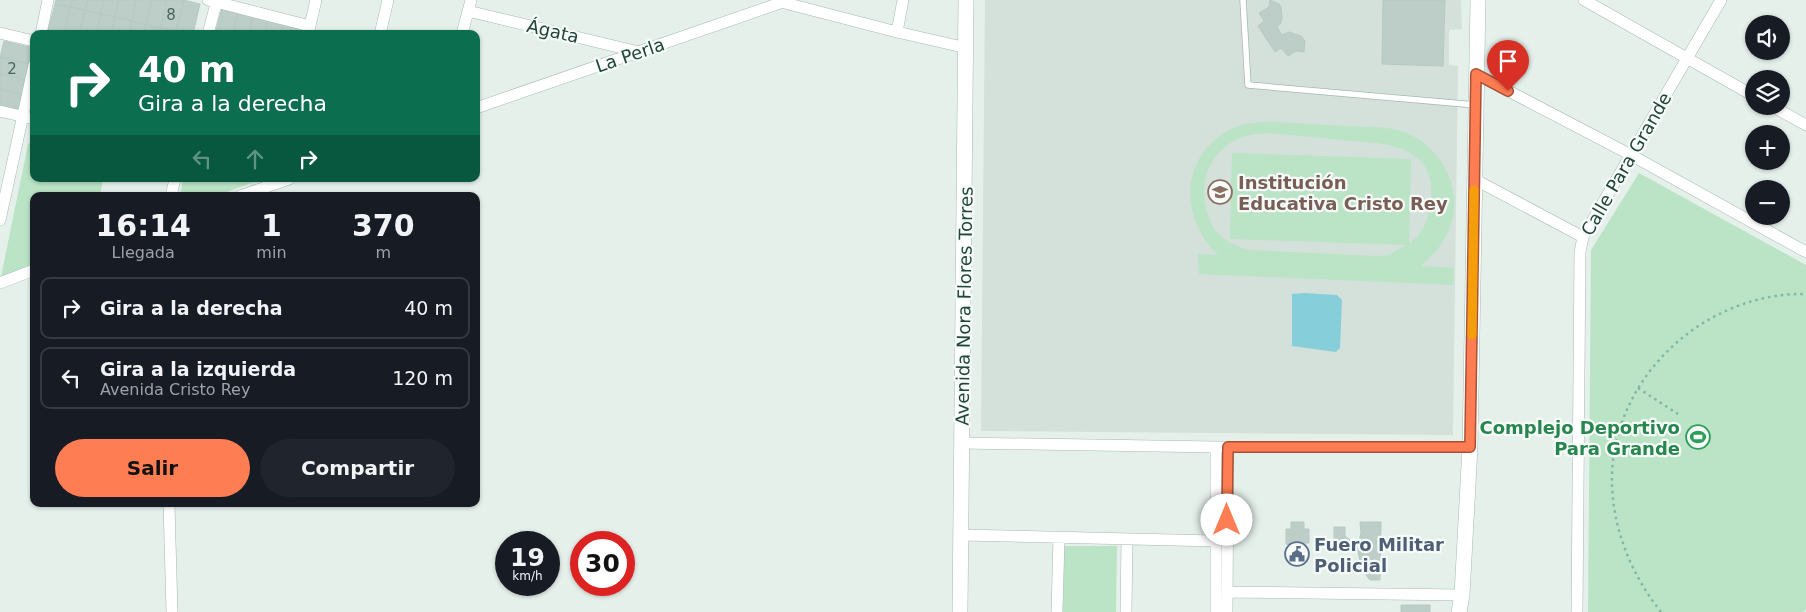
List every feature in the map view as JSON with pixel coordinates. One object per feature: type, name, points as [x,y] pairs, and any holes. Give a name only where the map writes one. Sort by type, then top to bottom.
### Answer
[{"type":"main road","name":"Avenida Nora Flores Torres","points":[[960,612],[966,0]]},
{"type":"main road","points":[[1461,612],[1470,447],[1478,0]]},
{"type":"street","points":[[42,30],[48,0]]},
{"type":"street","points":[[209,30],[214,1],[309,30],[316,0]]},
{"type":"street","points":[[381,30],[388,0]]},
{"type":"street","points":[[897,32],[903,0]]},
{"type":"street","points":[[1584,0],[1745,91]]},
{"type":"street","name":"Calle Para Grande","points":[[1577,612],[1580,252],[1583,237],[1721,0]]},
{"type":"street","points":[[784,2],[966,48]]},
{"type":"street","name":"La Perla","points":[[480,107],[784,2]]},
{"type":"street","points":[[463,30],[469,6]]},
{"type":"street","name":"Ágata","points":[[469,6],[639,52]]},
{"type":"street","points":[[0,33],[30,41]]},
{"type":"street","points":[[1476,74],[1631,155],[1806,252]]},
{"type":"street","points":[[0,220],[28,118],[30,100]]},
{"type":"street","points":[[0,111],[28,118]]},
{"type":"street","points":[[1788,115],[1806,125]]},
{"type":"street","points":[[1474,179],[1583,237]]},
{"type":"street","points":[[248,192],[270,182]]},
{"type":"street","points":[[0,282],[30,271]]},
{"type":"street","points":[[962,443],[1222,447],[1470,447]]},
{"type":"street","points":[[1216,612],[1216,541],[1222,447]]},
{"type":"street","points":[[1222,447],[1227,612]]},
{"type":"street","points":[[169,507],[172,612]]},
{"type":"street","points":[[961,535],[1216,541]]},
{"type":"street","points":[[1057,612],[1059,537]]},
{"type":"street","points":[[1126,539],[1126,612]]},
{"type":"street","points":[[1227,592],[1462,595]]},
{"type":"street","points":[[172,593],[176,612]]},
{"type":"lane","points":[[1243,0],[1248,85],[1476,105]]},
{"type":"path","points":[[1661,612],[1651,599],[1630,560],[1615,516],[1612,475],[1617,439],[1626,411],[1638,388],[1665,353],[1683,336],[1716,314],[1770,296],[1806,294]]},
{"type":"path","points":[[1638,388],[1678,414]]},
{"type":"shaded area","name":"Institución Educativa Cristo Rey","points":[[985,0],[1461,0],[1462,29],[1449,30],[1449,65],[1458,66],[1453,435],[981,431]]},
{"type":"green space","points":[[1257,122],[1392,129],[1419,139],[1428,147],[1443,164],[1448,175],[1454,197],[1454,208],[1450,227],[1442,243],[1421,266],[1454,268],[1453,285],[1199,274],[1198,254],[1218,255],[1204,239],[1195,221],[1191,203],[1191,184],[1196,166],[1205,150],[1219,137],[1238,126]],"holes":[[[1266,133],[1372,142],[1403,150],[1416,157],[1425,167],[1431,182],[1430,207],[1422,231],[1409,243],[1411,159],[1232,153],[1230,239],[1406,245],[1388,255],[1378,256],[1249,250],[1228,242],[1214,227],[1207,211],[1204,196],[1207,174],[1216,156],[1224,148],[1243,137]]]},
{"type":"green space","points":[[30,143],[30,182],[102,182],[101,192],[30,192],[30,266],[1,277],[28,144]]},
{"type":"green space","name":"Complejo Deportivo Para Grande","points":[[1639,173],[1806,265],[1806,609],[1804,612],[1588,612],[1591,250]]},
{"type":"green space","points":[[182,182],[254,182],[227,192],[181,192]]},
{"type":"green space","points":[[1064,546],[1117,546],[1116,612],[1063,612]]},
{"type":"water","points":[[1292,294],[1337,295],[1342,300],[1340,348],[1336,352],[1292,346]]},
{"type":"building","points":[[56,0],[72,0],[70,7],[55,4]]},
{"type":"building","points":[[72,0],[88,0],[85,10],[70,7]]},
{"type":"building","points":[[88,0],[103,0],[101,14],[85,10]]},
{"type":"building","points":[[103,0],[119,0],[115,17],[101,14]]},
{"type":"building","points":[[119,0],[136,0],[132,21],[115,17]]},
{"type":"building","points":[[136,0],[152,0],[146,25],[132,21]]},
{"type":"building","points":[[152,0],[167,0],[161,28],[146,25]]},
{"type":"building","points":[[167,0],[184,0],[176,30],[161,28]]},
{"type":"building","points":[[184,0],[200,4],[194,30],[176,30]]},
{"type":"building","points":[[1270,0],[1281,7],[1281,23],[1277,27],[1282,35],[1289,32],[1301,36],[1305,41],[1304,52],[1296,51],[1288,56],[1281,48],[1275,52],[1258,26],[1264,21],[1259,13],[1269,7]]},
{"type":"building","points":[[1383,0],[1445,0],[1443,66],[1382,64]]},
{"type":"building","points":[[55,4],[70,7],[65,30],[48,30]]},
{"type":"building","points":[[70,7],[85,10],[80,30],[65,30]]},
{"type":"building","points":[[222,8],[238,12],[234,30],[216,30]]},
{"type":"building","points":[[85,10],[101,14],[97,30],[80,30]]},
{"type":"building","points":[[238,12],[253,16],[250,30],[234,30]]},
{"type":"building","points":[[101,14],[115,17],[112,30],[97,30]]},
{"type":"building","points":[[253,16],[268,20],[265,30],[250,30]]},
{"type":"building","points":[[115,17],[132,21],[130,30],[112,30]]},
{"type":"building","points":[[268,20],[283,24],[282,30],[265,30]]},
{"type":"building","points":[[132,21],[146,25],[145,30],[130,30]]},
{"type":"building","points":[[283,24],[299,29],[299,30],[282,30]]},
{"type":"building","points":[[146,25],[161,28],[160,30],[145,30]]},
{"type":"building","points":[[4,41],[30,47],[30,64],[0,57]]},
{"type":"building","points":[[0,57],[30,64],[27,80],[0,74]]},
{"type":"building","points":[[0,74],[27,80],[23,95],[0,89]]},
{"type":"building","points":[[0,89],[23,95],[20,111],[0,107]]},
{"type":"building","points":[[1291,522],[1304,522],[1304,529],[1309,529],[1309,543],[1299,543],[1298,549],[1286,544],[1286,529],[1291,529]]},
{"type":"building","points":[[1360,522],[1381,522],[1380,580],[1370,580],[1362,570],[1358,570],[1355,567],[1355,563],[1360,561],[1357,547],[1361,533]]},
{"type":"building","points":[[1334,527],[1345,527],[1345,536],[1350,540],[1349,545],[1345,546],[1341,541],[1334,541]]},
{"type":"building","points":[[1401,605],[1430,605],[1430,612],[1401,612]]},
{"type":"slow traffic","points":[[1472,335],[1474,190]]},
{"type":"place","name":"Institución Educativa Cristo Rey","points":[[1220,192]]},
{"type":"place","name":"Complejo Deportivo Para Grande","points":[[1698,437]]},
{"type":"place","name":"Fuero Militar Policial","points":[[1297,554]]},
{"type":"route","points":[[1227,520],[1228,447],[1470,447],[1476,74],[1508,91]]}]
